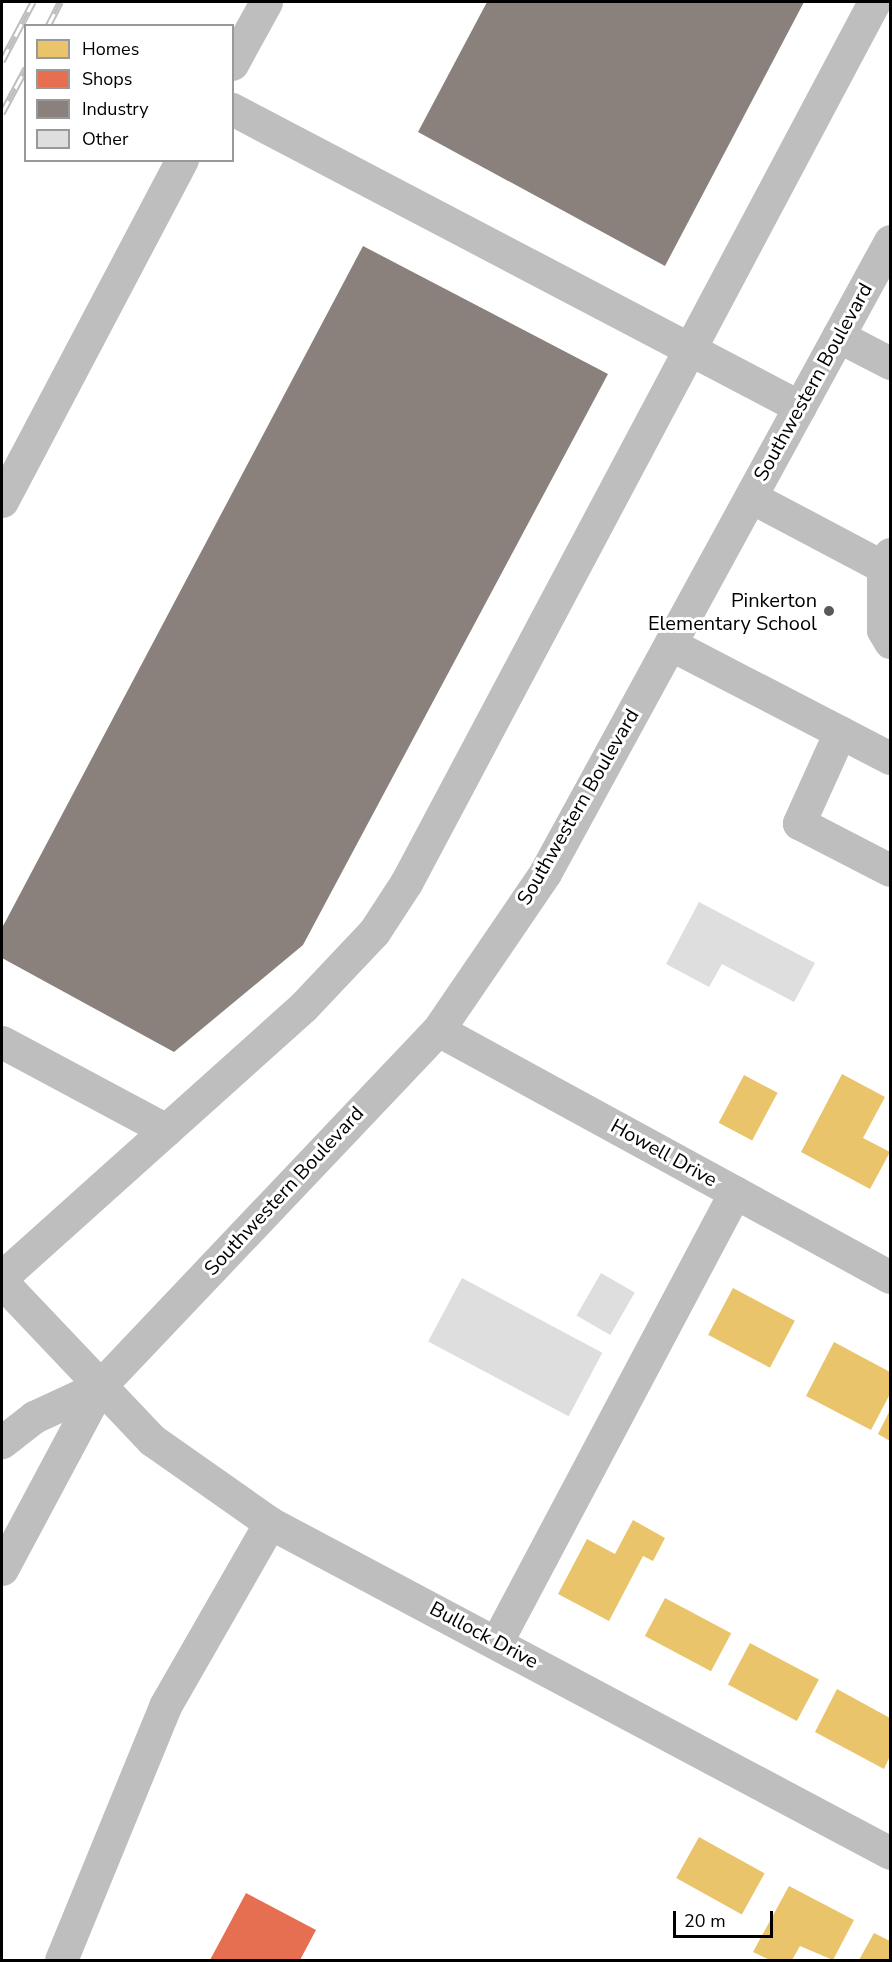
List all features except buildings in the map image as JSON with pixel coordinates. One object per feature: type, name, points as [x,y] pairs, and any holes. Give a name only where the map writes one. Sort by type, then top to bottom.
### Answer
[{"type":"street","points":[[234,60],[266,2]]},
{"type":"street","points":[[2,1280],[303,1006],[374,932],[406,883],[874,2]]},
{"type":"street","points":[[234,110],[800,407]]},
{"type":"street","points":[[2,501],[181,162]]},
{"type":"street","name":"Southwestern Boulevard","points":[[2,1569],[99,1387],[438,1030],[545,873],[891,241]]},
{"type":"street","points":[[838,336],[891,363]]},
{"type":"street","points":[[751,497],[887,560],[882,630],[891,642]]},
{"type":"street","points":[[670,645],[891,759]]},
{"type":"street","points":[[840,732],[799,823],[891,870]]},
{"type":"street","name":"Howell Drive","points":[[438,1030],[891,1277]]},
{"type":"street","points":[[2,1042],[166,1130]]},
{"type":"street","points":[[497,1641],[735,1192]]},
{"type":"street","name":"Bullock Drive","points":[[2,1280],[99,1387],[152,1440],[270,1523],[497,1641],[891,1853]]},
{"type":"street","name":"Southwestern Boulevard","points":[[2,1442],[34,1417],[99,1387]]},
{"type":"street","points":[[61,1960],[165,1706],[270,1523]]},
{"type":"railway","points":[[2,61],[33,2]]},
{"type":"railway","points":[[49,24],[60,2]]},
{"type":"railway","points":[[2,113],[24,72]]},
{"type":"place","name":"Pinkerton Elementary School","points":[[829,611]]}]
